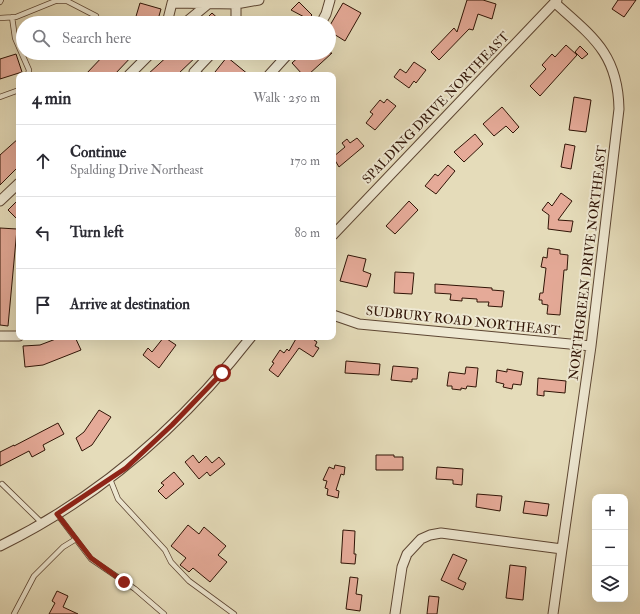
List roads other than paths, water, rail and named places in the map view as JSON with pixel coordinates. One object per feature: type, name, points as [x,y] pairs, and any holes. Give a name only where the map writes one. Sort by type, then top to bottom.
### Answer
[{"type":"street","points":[[169,16],[172,3],[236,4],[259,0]]},
{"type":"street","points":[[325,16],[330,0]]},
{"type":"street","name":"SPALDING DRIVE NORTHEAST","points":[[336,232],[556,1]]},
{"type":"street","name":"NORTHGREEN DRIVE NORTHEAST","points":[[553,614],[591,346],[619,109],[619,93],[613,69],[602,48],[556,1]]},
{"type":"street","points":[[193,16],[208,4]]},
{"type":"street","points":[[236,4],[236,16]]},
{"type":"street","points":[[132,72],[144,60]]},
{"type":"street","points":[[194,72],[205,60]]},
{"type":"street","points":[[271,72],[282,60]]},
{"type":"street","points":[[0,201],[16,186]]},
{"type":"street","name":"SUDBURY ROAD NORTHEAST","points":[[336,316],[359,324],[591,346]]},
{"type":"street","points":[[0,336],[16,336]]},
{"type":"street","points":[[0,546],[57,514],[126,468],[206,391],[248,340]]},
{"type":"street","points":[[396,614],[402,567],[407,554],[421,539],[430,535],[441,533],[562,549]]},
{"type":"lane","points":[[0,16],[12,17],[58,0],[67,1],[96,16]]},
{"type":"lane","points":[[12,17],[16,40]]},
{"type":"lane","points":[[25,60],[29,72]]},
{"type":"lane","points":[[0,97],[16,91]]},
{"type":"lane","points":[[110,478],[118,499],[165,550],[171,562],[197,587],[234,614]]},
{"type":"lane","points":[[2,484],[42,523]]},
{"type":"lane","points":[[57,514],[91,558],[135,589],[164,614]]},
{"type":"lane","points":[[14,614],[34,576],[63,546],[76,539]]}]
